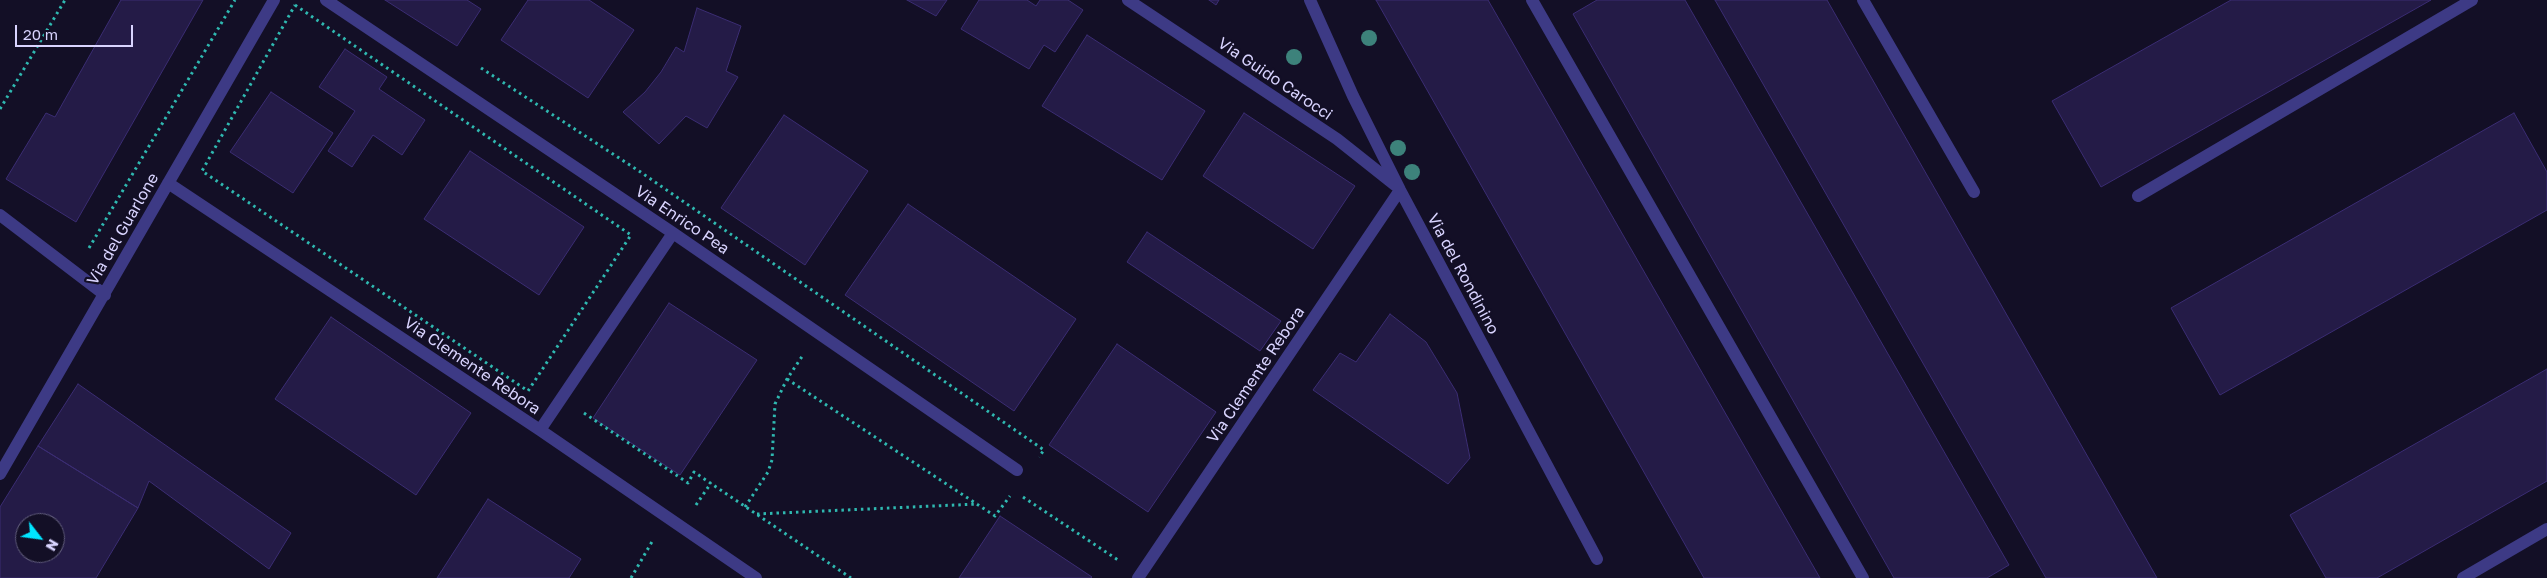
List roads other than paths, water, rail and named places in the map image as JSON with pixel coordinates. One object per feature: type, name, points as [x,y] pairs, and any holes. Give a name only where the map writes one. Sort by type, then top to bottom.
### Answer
[{"type":"street","name":"Via del Guarlone","points":[[0,474],[274,0]]},
{"type":"street","name":"Via Enrico Pea","points":[[326,0],[673,233],[1017,470]]},
{"type":"street","name":"Via Guido Carocci","points":[[1128,0],[1336,139],[1400,190]]},
{"type":"street","name":"Via del Rondinino","points":[[1310,0],[1353,96],[1400,190],[1597,559]]},
{"type":"street","points":[[1532,0],[1863,578]]},
{"type":"street","points":[[1863,0],[1974,192]]},
{"type":"street","points":[[2138,196],[2472,0]]},
{"type":"street","name":"Via Clemente Rebora","points":[[168,183],[540,430],[756,578]]},
{"type":"street","name":"Via Clemente Rebora","points":[[1138,578],[1400,190]]},
{"type":"street","points":[[0,215],[105,295]]},
{"type":"street","points":[[540,430],[673,233]]},
{"type":"street","points":[[2463,578],[2547,530]]}]
